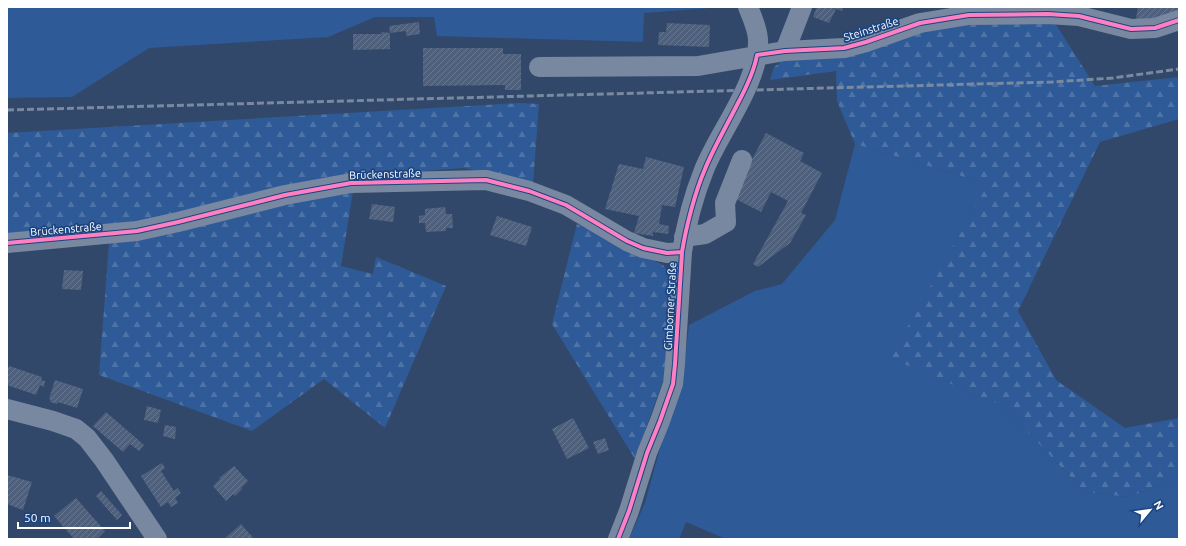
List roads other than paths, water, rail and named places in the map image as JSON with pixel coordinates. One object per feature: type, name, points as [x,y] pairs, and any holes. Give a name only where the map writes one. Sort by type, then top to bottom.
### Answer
[{"type":"street","name":"Gimborner Straße","points":[[618,539],[622,532],[647,453],[673,384],[676,364],[683,244],[704,170],[744,91],[755,64],[758,38],[755,22],[748,7]]},
{"type":"street","points":[[785,51],[802,7]]},
{"type":"street","name":"Steinstraße","points":[[539,67],[698,66],[785,51],[844,48],[920,23],[969,15],[1048,14],[1079,16],[1131,29],[1154,28],[1179,20]]},
{"type":"street","name":"Brückenstraße","points":[[7,243],[137,231],[285,195],[351,183],[486,180],[528,191],[566,205],[627,241],[643,248],[667,253],[726,222],[725,202],[742,160]]},
{"type":"street","points":[[7,410],[53,421],[76,429],[88,438],[157,539]]},
{"type":"railway","points":[[7,110],[1052,82],[1113,78],[1179,69]]}]
